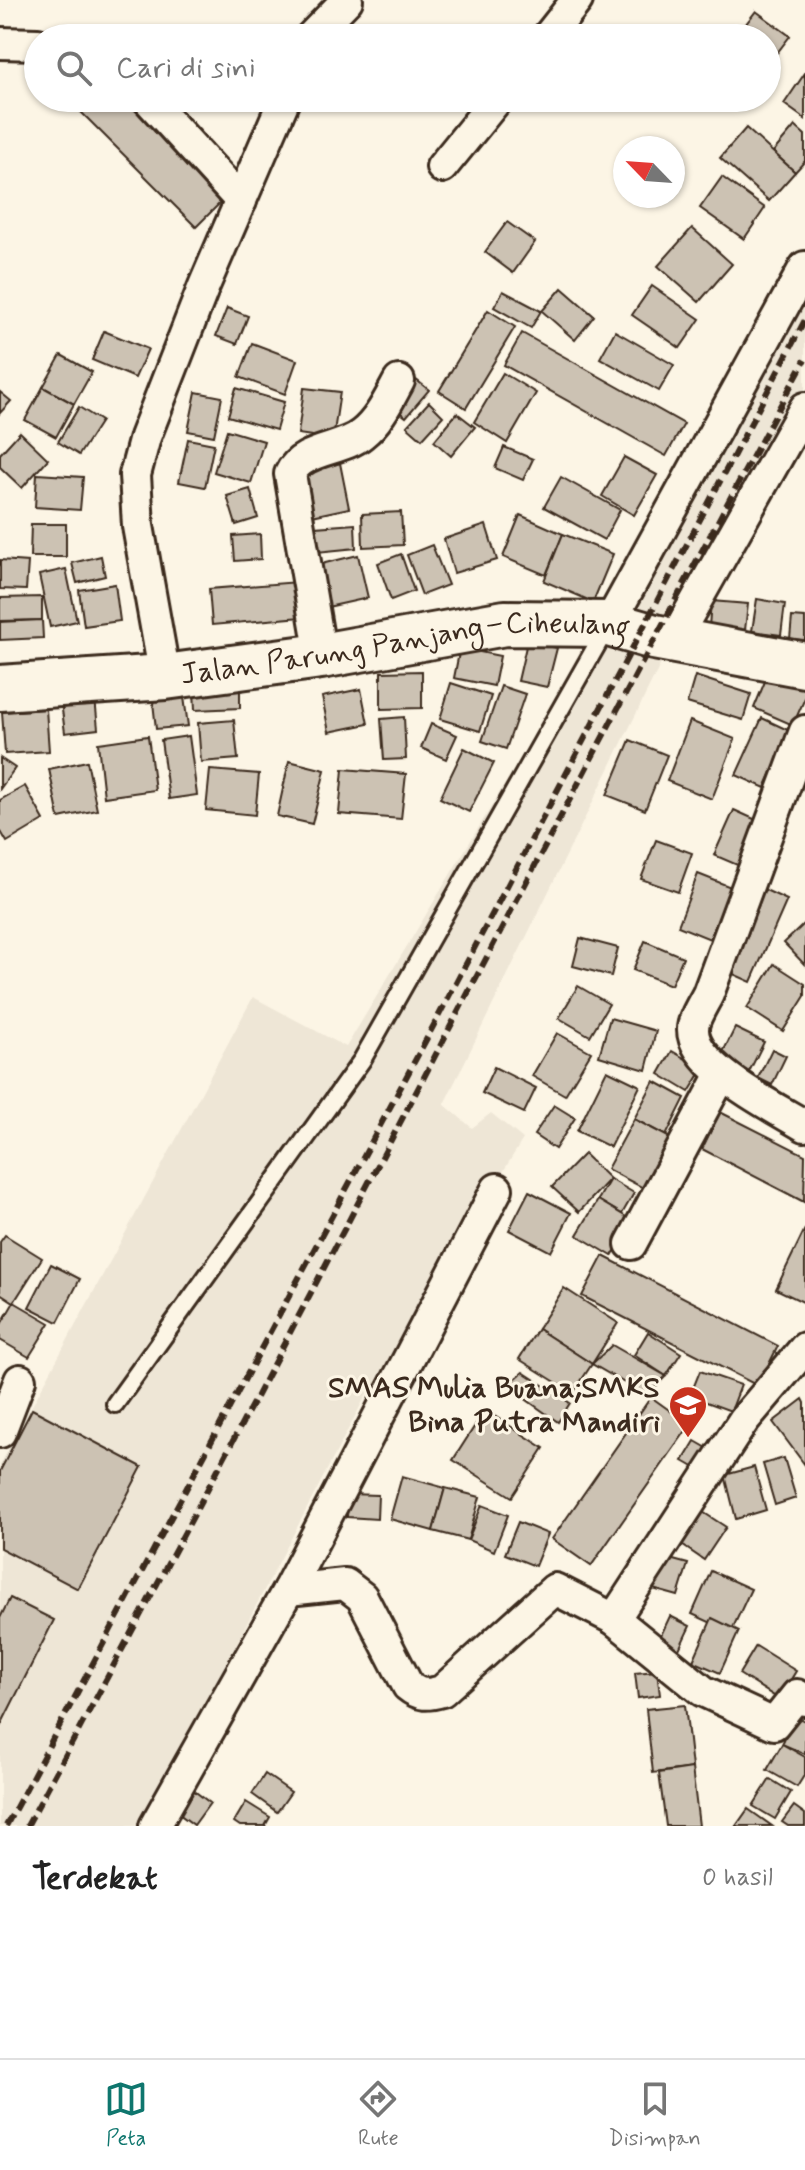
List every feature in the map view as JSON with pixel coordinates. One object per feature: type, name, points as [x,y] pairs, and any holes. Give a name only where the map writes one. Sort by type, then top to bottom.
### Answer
[{"type":"street","points":[[323,24],[347,0]]},
{"type":"street","points":[[558,24],[577,0]]},
{"type":"street","points":[[0,43],[24,44]]},
{"type":"street","points":[[160,112],[241,201]]},
{"type":"street","points":[[165,677],[138,526],[135,475],[145,437],[204,286],[279,112]]},
{"type":"street","points":[[442,167],[487,112]]},
{"type":"street","points":[[609,624],[805,267]]},
{"type":"street","points":[[321,656],[290,474],[300,461],[361,435],[380,413],[399,381]]},
{"type":"street","points":[[674,640],[805,408]]},
{"type":"street","name":"Jalan Parung Panjang–Ciheulang","points":[[0,688],[165,677],[321,656],[505,623],[609,624],[805,665]]},
{"type":"street","points":[[805,731],[708,994],[692,1028],[696,1045],[722,1074],[805,1126]]},
{"type":"street","points":[[631,1244],[722,1074]]},
{"type":"street","points":[[155,1826],[288,1590],[497,1189]]},
{"type":"street","points":[[614,1619],[744,1420],[805,1348]]},
{"type":"street","points":[[0,1432],[20,1380]]},
{"type":"street","points":[[288,1590],[345,1584],[354,1590],[362,1597],[408,1686],[416,1693],[427,1695],[442,1691],[555,1589],[614,1619],[703,1691],[774,1724],[802,1693]]},
{"type":"lane","points":[[115,1404],[362,1060],[609,624]]},
{"type":"shaded area","points":[[805,248],[805,400],[672,641],[444,1104],[472,1128],[491,1113],[523,1139],[362,1403],[141,1826],[0,1826],[0,1465],[253,997],[346,1047],[569,678],[640,542]]},
{"type":"building","points":[[756,11],[774,24],[746,24]]},
{"type":"building","points":[[781,29],[790,36],[781,48]]},
{"type":"building","points":[[805,73],[805,119],[784,104]]},
{"type":"building","points":[[81,112],[139,112],[225,198],[196,227]]},
{"type":"building","points":[[795,126],[805,135],[805,161],[795,172],[773,152]]},
{"type":"building","points":[[746,128],[795,172],[769,201],[720,158]]},
{"type":"building","points":[[722,177],[765,208],[744,239],[700,208]]},
{"type":"building","points":[[507,222],[535,242],[513,273],[485,252]]},
{"type":"building","points":[[692,228],[732,264],[699,302],[658,266]]},
{"type":"building","points":[[652,286],[700,319],[680,348],[632,315]]},
{"type":"building","points":[[562,288],[594,316],[575,340],[542,311]]},
{"type":"building","points":[[503,291],[541,311],[531,328],[494,307]]},
{"type":"building","points":[[227,308],[248,316],[237,344],[216,336]]},
{"type":"building","points":[[488,310],[515,327],[466,408],[439,391]]},
{"type":"building","points":[[104,331],[148,349],[135,378],[92,360]]},
{"type":"building","points":[[615,331],[674,365],[659,391],[600,358]]},
{"type":"building","points":[[522,333],[684,424],[666,456],[504,365]]},
{"type":"building","points":[[252,343],[297,360],[285,394],[239,377]]},
{"type":"building","points":[[61,355],[92,372],[74,404],[43,387]]},
{"type":"building","points":[[503,373],[536,393],[507,443],[474,422]]},
{"type":"building","points":[[415,379],[429,390],[406,417],[392,406]]},
{"type":"building","points":[[43,387],[74,404],[56,437],[25,420]]},
{"type":"building","points":[[236,388],[284,402],[276,430],[228,416]]},
{"type":"building","points":[[304,388],[340,392],[333,439],[298,434]]},
{"type":"building","points":[[0,392],[11,401],[0,413]]},
{"type":"building","points":[[196,392],[222,397],[214,436],[188,431]]},
{"type":"building","points":[[429,402],[443,416],[422,439],[407,426]]},
{"type":"building","points":[[79,407],[101,421],[79,455],[58,442]]},
{"type":"building","points":[[457,413],[475,427],[451,456],[434,441]]},
{"type":"building","points":[[227,430],[264,441],[251,483],[214,472]]},
{"type":"building","points":[[20,432],[48,459],[22,488],[0,467],[0,454]]},
{"type":"building","points":[[188,439],[214,444],[205,487],[179,482]]},
{"type":"building","points":[[504,447],[533,459],[523,480],[495,468]]},
{"type":"building","points":[[624,457],[657,475],[634,515],[602,496]]},
{"type":"building","points":[[340,463],[349,508],[312,516],[303,471]]},
{"type":"building","points":[[37,474],[83,477],[80,510],[35,507]]},
{"type":"building","points":[[561,477],[620,510],[604,540],[544,507]]},
{"type":"building","points":[[250,489],[258,518],[236,525],[227,496]]},
{"type":"building","points":[[401,512],[403,545],[363,547],[362,514]]},
{"type":"building","points":[[520,515],[563,534],[546,575],[503,557]]},
{"type":"building","points":[[31,524],[66,524],[66,557],[30,557]]},
{"type":"building","points":[[355,524],[356,548],[317,552],[315,527]]},
{"type":"building","points":[[486,525],[497,560],[454,573],[444,539]]},
{"type":"building","points":[[260,534],[261,559],[235,561],[233,536]]},
{"type":"building","points":[[563,534],[613,554],[593,602],[544,581]]},
{"type":"building","points":[[432,545],[448,585],[422,595],[407,555]]},
{"type":"building","points":[[401,554],[414,591],[391,600],[378,563]]},
{"type":"building","points":[[358,555],[368,598],[323,608],[313,566]]},
{"type":"building","points":[[101,556],[105,576],[77,583],[72,563]]},
{"type":"building","points":[[0,560],[28,562],[26,590],[0,589]]},
{"type":"building","points":[[66,569],[77,621],[50,627],[39,575]]},
{"type":"building","points":[[298,582],[301,617],[212,625],[209,589]]},
{"type":"building","points":[[115,584],[120,621],[84,626],[79,590]]},
{"type":"building","points":[[42,597],[42,620],[0,621],[0,598]]},
{"type":"building","points":[[757,599],[785,604],[781,635],[752,631]]},
{"type":"building","points":[[711,601],[748,604],[745,630],[709,627]]},
{"type":"building","points":[[792,617],[805,618],[805,640],[790,639]]},
{"type":"building","points":[[42,620],[43,638],[0,640],[0,622]]},
{"type":"building","points":[[527,642],[557,648],[547,687],[518,681]]},
{"type":"building","points":[[460,648],[500,656],[494,686],[454,678]]},
{"type":"building","points":[[422,671],[422,708],[381,709],[381,672]]},
{"type":"building","points":[[768,674],[805,689],[805,698],[793,725],[754,708]]},
{"type":"building","points":[[695,676],[751,694],[743,720],[687,703]]},
{"type":"building","points":[[451,683],[491,696],[480,731],[440,719]]},
{"type":"building","points":[[501,686],[525,694],[506,749],[482,741]]},
{"type":"building","points":[[240,688],[240,708],[195,710],[194,690]]},
{"type":"building","points":[[361,689],[368,724],[329,732],[322,697]]},
{"type":"building","points":[[184,697],[188,726],[156,729],[153,702]]},
{"type":"building","points":[[95,698],[98,729],[65,733],[61,702]]},
{"type":"building","points":[[46,709],[49,751],[5,754],[2,712]]},
{"type":"building","points":[[404,717],[406,759],[384,760],[381,719]]},
{"type":"building","points":[[762,718],[790,731],[765,788],[736,775]]},
{"type":"building","points":[[234,720],[238,759],[201,762],[198,723]]},
{"type":"building","points":[[690,721],[735,739],[712,799],[667,781]]},
{"type":"building","points":[[431,724],[457,735],[446,759],[421,748]]},
{"type":"building","points":[[148,736],[155,790],[104,797],[98,743]]},
{"type":"building","points":[[189,736],[197,795],[169,799],[161,740]]},
{"type":"building","points":[[630,740],[667,755],[645,810],[607,795]]},
{"type":"building","points":[[464,748],[494,763],[469,812],[440,798]]},
{"type":"building","points":[[0,758],[15,768],[0,789]]},
{"type":"building","points":[[87,761],[97,810],[59,818],[49,769]]},
{"type":"building","points":[[289,761],[325,770],[312,824],[277,816]]},
{"type":"building","points":[[343,769],[406,774],[401,819],[339,814]]},
{"type":"building","points":[[210,770],[259,774],[255,815],[206,810]]},
{"type":"building","points":[[25,786],[44,820],[7,842],[0,830],[0,800]]},
{"type":"building","points":[[734,810],[763,823],[742,867],[714,855]]},
{"type":"building","points":[[656,840],[692,853],[678,892],[641,879]]},
{"type":"building","points":[[698,874],[731,887],[710,939],[678,926]]},
{"type":"building","points":[[759,887],[787,900],[751,982],[722,969]]},
{"type":"building","points":[[805,923],[805,965],[784,943]]},
{"type":"building","points":[[580,938],[618,948],[611,976],[573,966]]},
{"type":"building","points":[[645,941],[683,957],[671,985],[633,970]]},
{"type":"building","points":[[774,964],[805,984],[805,996],[783,1031],[747,1008]]},
{"type":"building","points":[[578,986],[609,1004],[590,1036],[559,1018]]},
{"type":"building","points":[[610,1018],[656,1031],[646,1070],[599,1056]]},
{"type":"building","points":[[735,1028],[764,1042],[749,1072],[720,1058]]},
{"type":"building","points":[[557,1033],[591,1052],[565,1095],[532,1076]]},
{"type":"building","points":[[772,1049],[786,1056],[772,1085],[758,1078]]},
{"type":"building","points":[[672,1051],[703,1069],[689,1092],[659,1074]]},
{"type":"building","points":[[494,1067],[536,1088],[524,1113],[482,1093]]},
{"type":"building","points":[[607,1070],[640,1086],[610,1147],[577,1131]]},
{"type":"building","points":[[654,1081],[685,1098],[666,1136],[634,1119]]},
{"type":"building","points":[[554,1105],[575,1118],[555,1149],[534,1135]]},
{"type":"building","points":[[720,1112],[805,1155],[804,1202],[702,1149]]},
{"type":"building","points":[[634,1119],[676,1141],[649,1191],[607,1169]]},
{"type":"building","points":[[584,1154],[610,1179],[579,1212],[552,1187]]},
{"type":"building","points":[[610,1179],[634,1193],[622,1214],[598,1200]]},
{"type":"building","points":[[529,1191],[571,1213],[551,1252],[509,1230]]},
{"type":"building","points":[[598,1200],[633,1221],[612,1256],[577,1235]]},
{"type":"building","points":[[805,1229],[805,1303],[776,1289]]},
{"type":"building","points":[[5,1235],[42,1258],[14,1302],[0,1293],[0,1242]]},
{"type":"building","points":[[603,1256],[778,1346],[758,1386],[582,1296]]},
{"type":"building","points":[[51,1264],[80,1279],[58,1322],[29,1307]]},
{"type":"building","points":[[564,1288],[618,1323],[592,1364],[538,1329]]},
{"type":"building","points":[[14,1302],[50,1323],[29,1357],[0,1340],[0,1326]]},
{"type":"building","points":[[538,1329],[592,1364],[573,1393],[519,1359]]},
{"type":"building","points":[[648,1332],[681,1353],[666,1376],[634,1355]]},
{"type":"building","points":[[612,1345],[666,1376],[647,1396],[592,1364]]},
{"type":"building","points":[[700,1371],[741,1385],[731,1411],[690,1396]]},
{"type":"building","points":[[523,1372],[570,1403],[558,1422],[507,1386]]},
{"type":"building","points":[[651,1397],[690,1425],[591,1566],[552,1539]]},
{"type":"building","points":[[803,1399],[805,1403],[805,1465],[773,1422]]},
{"type":"building","points":[[32,1409],[142,1467],[78,1589],[0,1548],[0,1471]]},
{"type":"building","points":[[485,1410],[544,1448],[512,1497],[453,1460]]},
{"type":"building","points":[[695,1441],[709,1449],[697,1469],[683,1461]]},
{"type":"building","points":[[784,1458],[796,1498],[775,1505],[763,1464]]},
{"type":"building","points":[[754,1467],[766,1510],[736,1519],[725,1475]]},
{"type":"building","points":[[402,1476],[445,1488],[433,1531],[390,1519]]},
{"type":"building","points":[[445,1488],[480,1497],[468,1540],[433,1531]]},
{"type":"building","points":[[348,1494],[378,1495],[377,1519],[347,1517]]},
{"type":"building","points":[[482,1505],[508,1515],[494,1551],[468,1540]]},
{"type":"building","points":[[695,1507],[726,1527],[704,1560],[673,1539]]},
{"type":"building","points":[[518,1522],[548,1534],[535,1566],[505,1554]]},
{"type":"building","points":[[651,1554],[688,1564],[678,1596],[642,1586]]},
{"type":"building","points":[[711,1571],[751,1589],[731,1632],[692,1614]]},
{"type":"building","points":[[10,1598],[54,1620],[0,1727],[0,1618]]},
{"type":"building","points":[[670,1616],[690,1626],[674,1660],[654,1650]]},
{"type":"building","points":[[712,1618],[739,1631],[720,1673],[693,1661]]},
{"type":"building","points":[[756,1646],[796,1671],[779,1699],[739,1674]]},
{"type":"building","points":[[657,1671],[660,1695],[638,1698],[635,1673]]},
{"type":"building","points":[[685,1705],[692,1768],[653,1773],[646,1709]]},
{"type":"building","points":[[795,1716],[805,1721],[805,1754],[782,1744]]},
{"type":"building","points":[[782,1744],[805,1757],[805,1774],[797,1787],[767,1770]]},
{"type":"building","points":[[692,1768],[699,1826],[666,1826],[659,1773]]},
{"type":"building","points":[[265,1774],[291,1792],[277,1812],[252,1794]]},
{"type":"building","points":[[770,1779],[791,1792],[775,1819],[753,1806]]},
{"type":"building","points":[[184,1783],[210,1803],[194,1825],[167,1805]]},
{"type":"building","points":[[246,1802],[270,1817],[265,1826],[240,1826],[234,1822]]},
{"type":"building","points":[[794,1806],[805,1814],[805,1826],[788,1826],[782,1822]]},
{"type":"building","points":[[748,1809],[772,1826],[736,1826]]},
{"type":"railway","points":[[6,1826],[427,1038],[805,320]]},
{"type":"railway","points":[[27,1826],[805,360]]},
{"type":"place","name":"SMAS Mulia Buana;SMKS Bina Putra Mandiri","points":[[688,1439]]}]
